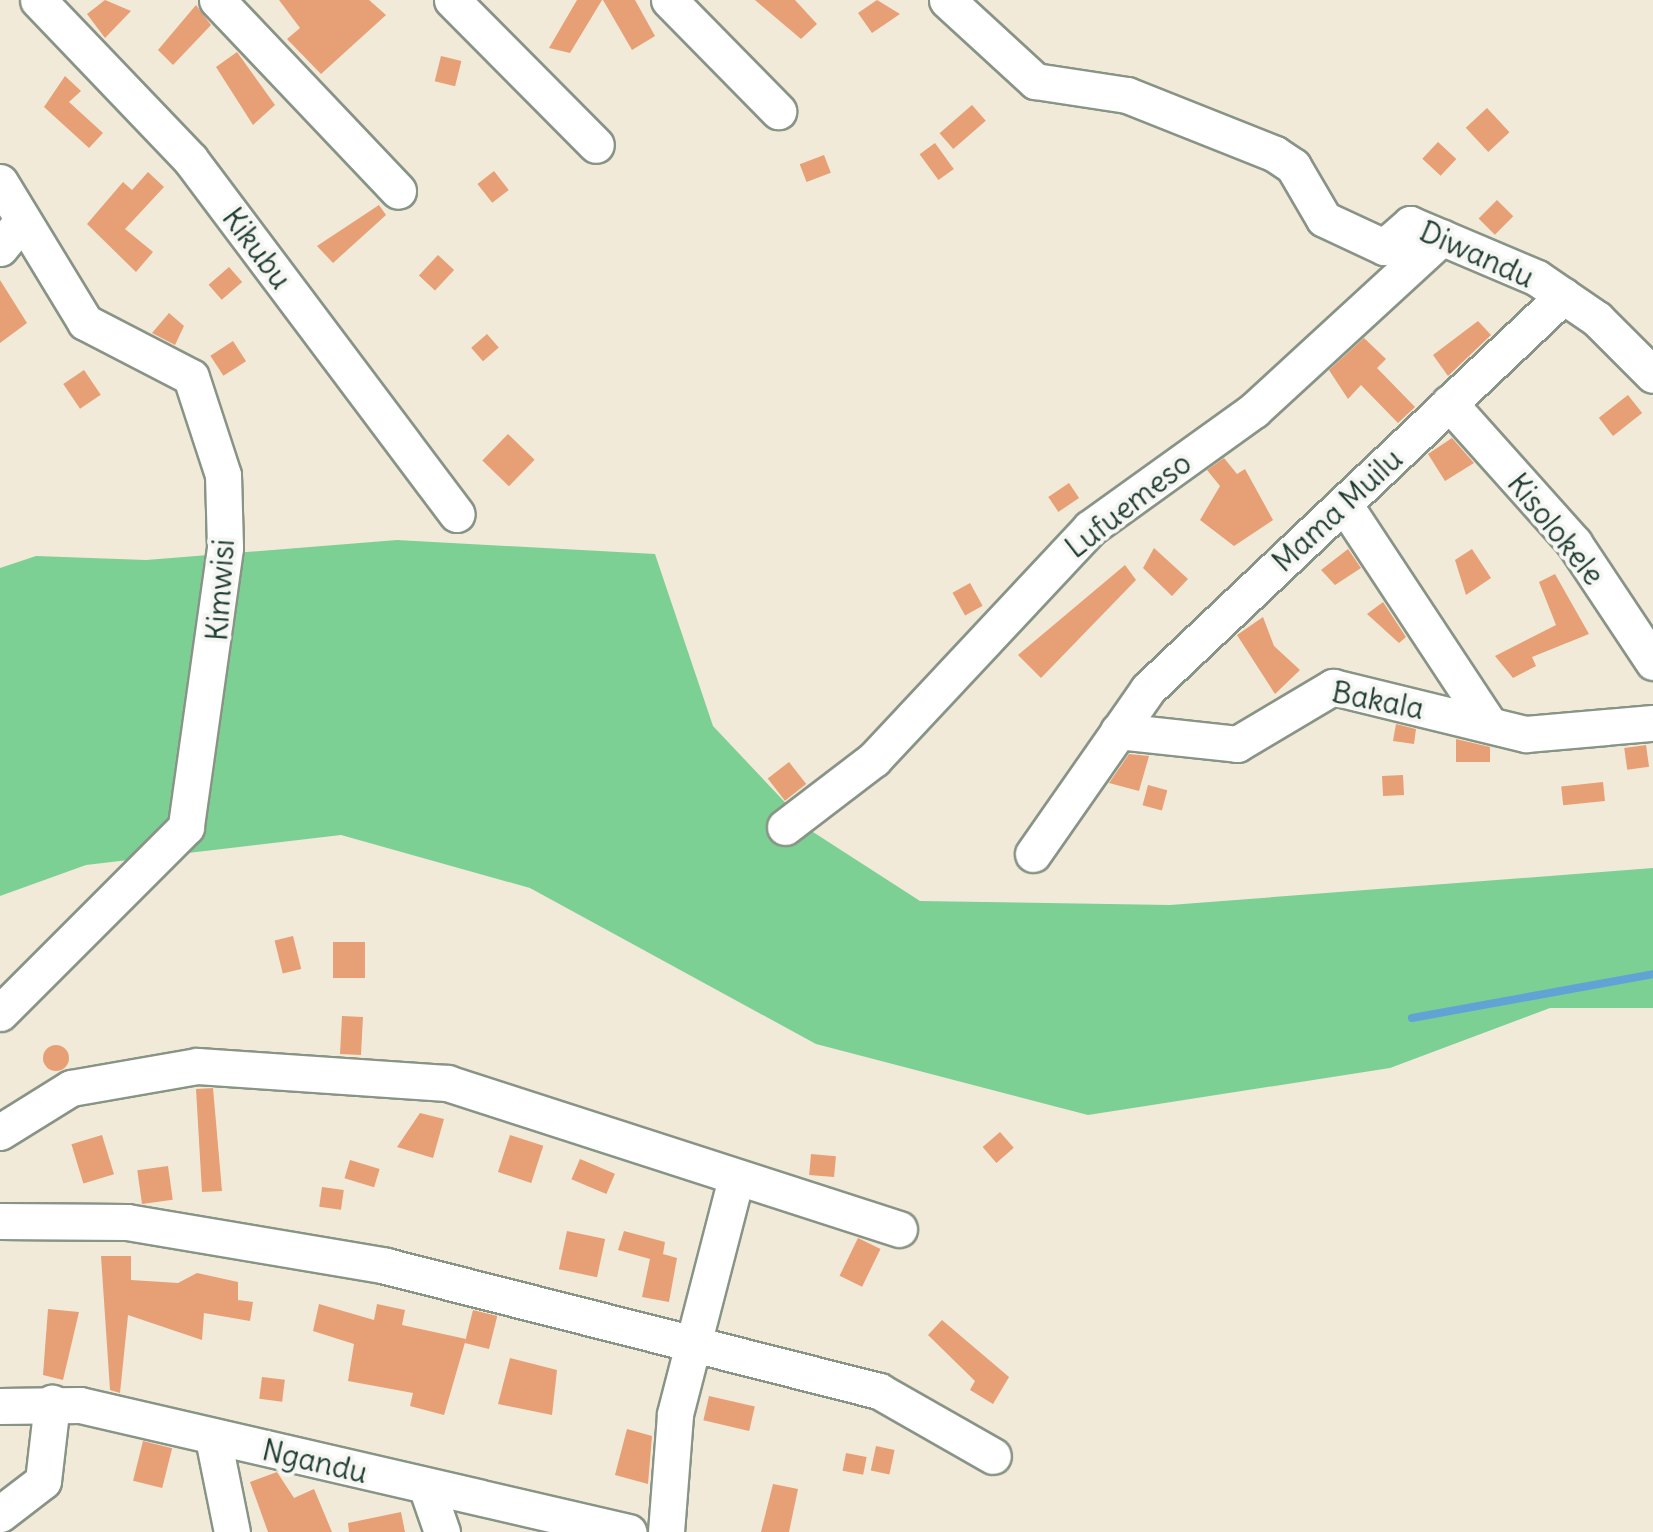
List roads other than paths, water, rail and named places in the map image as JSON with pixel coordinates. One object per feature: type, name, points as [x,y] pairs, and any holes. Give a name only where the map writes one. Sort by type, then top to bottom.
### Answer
[{"type":"street","name":"Kikubu","points":[[38,0],[190,160],[457,514]]},
{"type":"street","points":[[218,0],[398,191]]},
{"type":"street","points":[[452,0],[596,145]]},
{"type":"street","points":[[668,0],[778,111]]},
{"type":"street","name":"Diwandu","points":[[947,0],[1034,82],[1127,95],[1276,154],[1293,166],[1324,219],[1384,247],[1410,224],[1442,237],[1563,296],[1653,375]]},
{"type":"street","name":"Kimwisi","points":[[0,182],[85,322],[191,376],[223,475],[225,548],[186,827],[0,1013]]},
{"type":"street","points":[[0,248],[23,220]]},
{"type":"street","name":"Lufuemeso","points":[[784,827],[874,759],[1090,528],[1254,410],[1442,237]]},
{"type":"street","name":"Mama Muilu","points":[[1033,854],[1148,689],[1563,296]]},
{"type":"street","name":"Kisolokele","points":[[1450,404],[1574,543],[1653,662]]},
{"type":"street","points":[[1344,504],[1489,724]]},
{"type":"street","name":"Bakala","points":[[1118,731],[1238,744],[1334,688],[1546,736],[1653,724]]},
{"type":"street","points":[[0,1132],[94,1081],[256,1064],[466,1087],[900,1229]]},
{"type":"street","points":[[666,1532],[675,1414],[736,1178]]},
{"type":"street","points":[[0,1221],[127,1222],[294,1247],[694,1342],[879,1391],[993,1456]]},
{"type":"street","points":[[0,1514],[42,1481],[52,1404]]},
{"type":"street","name":"Ngandu","points":[[0,1406],[52,1404],[629,1532]]},
{"type":"street","points":[[213,1438],[232,1532]]},
{"type":"street","points":[[426,1486],[442,1532]]},
{"type":"waterway","points":[[1412,1018],[1653,974]]}]
